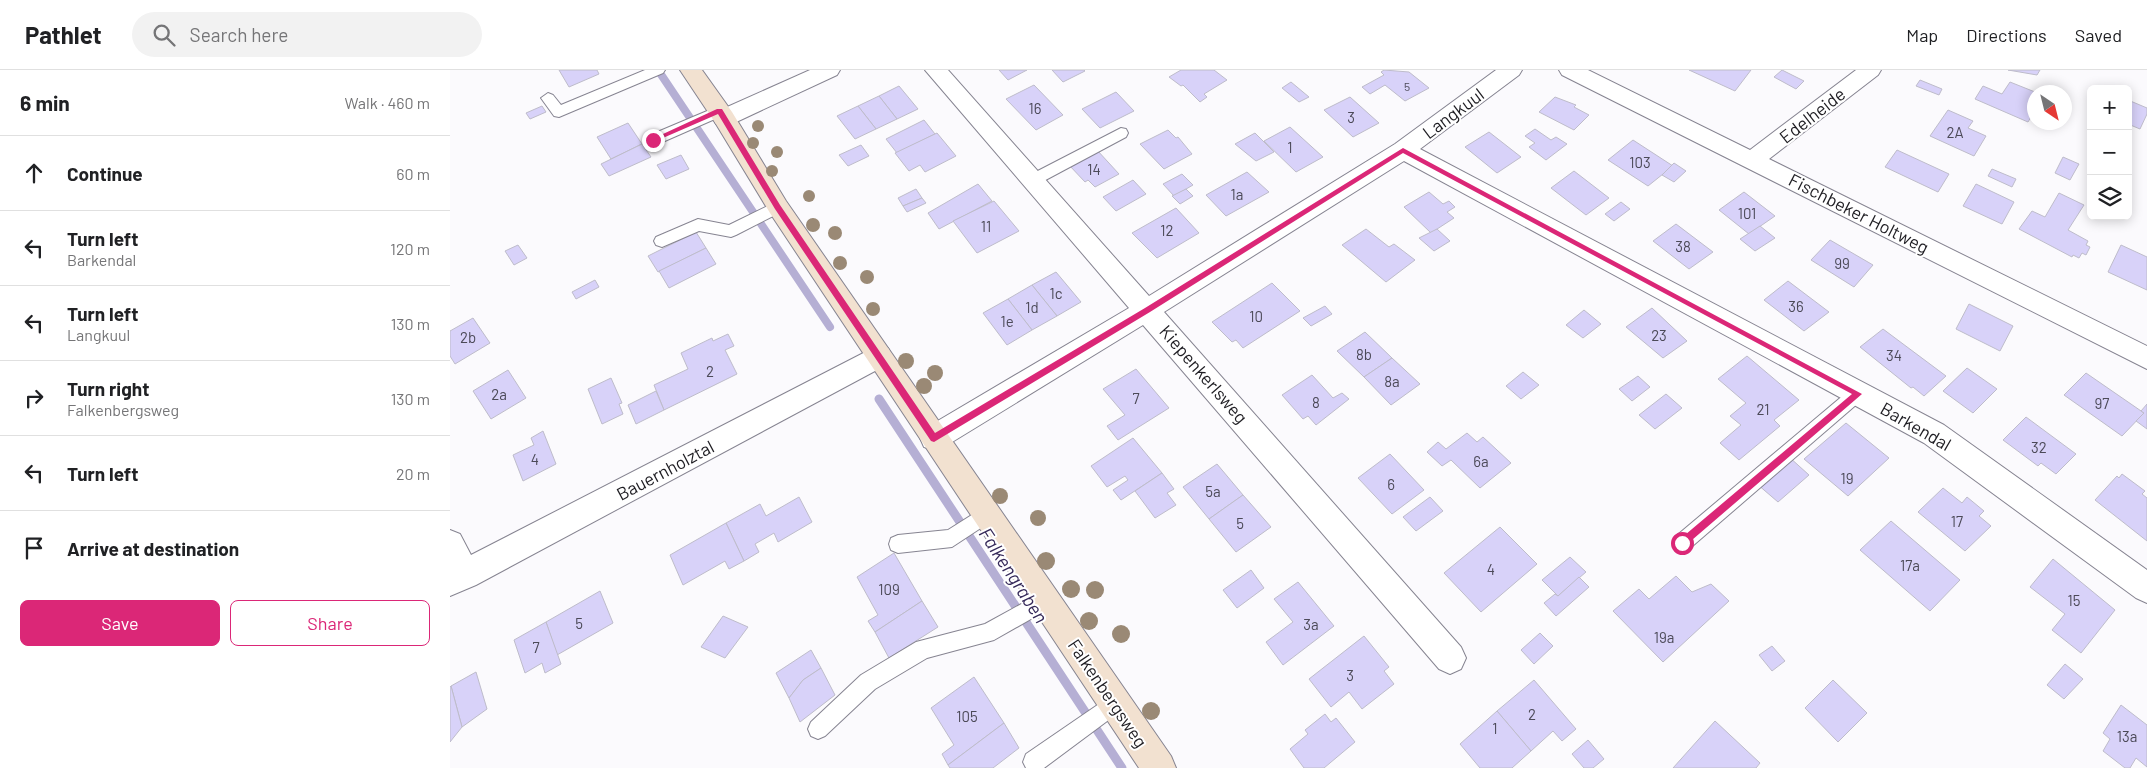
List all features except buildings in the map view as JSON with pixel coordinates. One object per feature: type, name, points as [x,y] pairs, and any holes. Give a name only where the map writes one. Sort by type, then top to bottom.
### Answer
[{"type":"street","name":"Falkenbergsweg","points":[[691,70],[763,214],[879,356],[934,438],[972,524],[1038,604],[1098,714],[1154,766]]},
{"type":"street","points":[[715,115],[829,70]]},
{"type":"street","name":"Kiepenkerlsweg","points":[[936,70],[1148,310],[1450,658]]},
{"type":"street","name":"Langkuul","points":[[934,438],[1148,310],[1403,150],[1511,70]]},
{"type":"street","name":"Fischbeker Holtweg","points":[[1570,70],[2147,358]]},
{"type":"street","name":"Edelheide","points":[[1753,160],[1870,70]]},
{"type":"street","name":"Barkendal","points":[[1403,150],[1934,434],[2147,588]]},
{"type":"street","name":"Bauernholztal","points":[[458,579],[879,356]]},
{"type":"street","points":[[450,544],[458,579]]},
{"type":"lane","points":[[548,98],[559,112],[654,72]]},
{"type":"lane","points":[[653,140],[685,125],[715,115]]},
{"type":"lane","points":[[1033,180],[1121,134]]},
{"type":"lane","points":[[662,241],[698,225],[731,231],[763,214]]},
{"type":"lane","points":[[1682,543],[1858,394]]},
{"type":"lane","points":[[898,544],[952,538],[972,524]]},
{"type":"lane","points":[[818,729],[868,682],[923,649],[987,633],[1038,604]]},
{"type":"lane","points":[[1034,762],[1098,714]]},
{"type":"waterway","name":"Falkengraben","points":[[658,70],[830,327]]},
{"type":"waterway","name":"Falkengraben","points":[[879,399],[1122,768]]},
{"type":"route","points":[[653,140],[719,111],[778,207],[934,438],[1148,310],[1403,150],[1858,394],[1682,543]]}]
